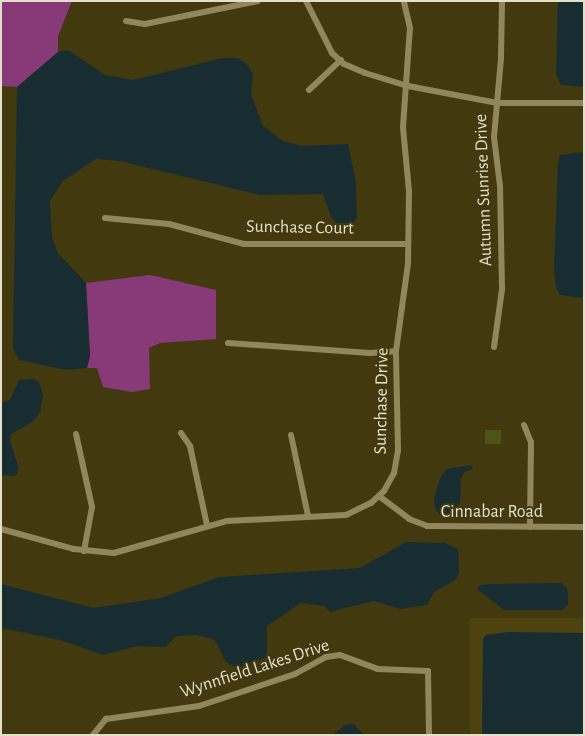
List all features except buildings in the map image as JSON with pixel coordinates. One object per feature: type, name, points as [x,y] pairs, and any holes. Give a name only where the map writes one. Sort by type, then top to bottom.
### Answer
[{"type":"street","points":[[126,22],[145,24],[258,1]]},
{"type":"street","points":[[306,1],[322,38],[340,60],[365,73],[408,86],[496,103],[584,103]]},
{"type":"street","name":"Sunchase Drive","points":[[1,528],[84,551],[114,553],[136,549],[207,525],[308,516],[346,515],[379,496],[394,473],[398,450],[396,351],[406,293],[409,191],[403,127],[408,86],[410,28],[404,1]]},
{"type":"street","name":"Autumn Sunrise Drive","points":[[494,347],[502,289],[500,186],[494,137],[502,1]]},
{"type":"street","points":[[309,90],[340,60]]},
{"type":"street","name":"Sunchase Court","points":[[105,218],[169,224],[244,244],[408,244]]},
{"type":"street","points":[[228,343],[370,353],[396,351]]},
{"type":"street","points":[[524,425],[531,442],[530,528]]},
{"type":"street","points":[[182,433],[190,446],[207,525]]},
{"type":"street","points":[[76,434],[92,507],[84,551]]},
{"type":"street","points":[[291,435],[308,516]]},
{"type":"street","name":"Cinnabar Road","points":[[379,496],[409,519],[427,526],[584,527]]},
{"type":"street","name":"Wynnfield Lakes Drive","points":[[93,735],[106,719],[199,706],[295,674],[326,657],[340,656],[378,670],[428,671],[428,735]]},
{"type":"shaded area","points":[[1,1],[72,1],[58,36],[58,52],[17,87],[1,86]]},
{"type":"shaded area","points":[[150,275],[216,290],[216,339],[160,343],[149,348],[150,389],[132,392],[103,387],[97,368],[87,368],[90,356],[86,283]]},
{"type":"shaded area","points":[[470,618],[584,618],[584,735],[470,735]]},
{"type":"water","points":[[558,1],[584,1],[584,87],[561,85],[556,74]]},
{"type":"water","points":[[68,50],[105,75],[133,80],[222,58],[237,58],[247,64],[253,74],[251,94],[263,126],[283,141],[301,146],[348,144],[356,183],[357,218],[353,224],[340,227],[331,217],[323,194],[259,195],[120,161],[96,159],[63,181],[50,201],[52,237],[58,253],[86,283],[90,356],[87,368],[66,370],[19,360],[13,348],[17,87],[58,52]]},
{"type":"water","points":[[584,152],[584,297],[582,298],[560,295],[556,288],[554,269],[558,163],[560,155]]},
{"type":"water","points":[[34,379],[39,382],[43,395],[40,413],[32,422],[11,434],[10,441],[19,469],[15,476],[1,475],[1,402],[10,400],[19,380]]},
{"type":"water","points":[[471,465],[473,469],[464,472],[461,479],[460,503],[449,514],[440,515],[435,509],[434,498],[441,476],[447,469]]},
{"type":"water","points":[[406,542],[445,543],[458,549],[459,572],[455,580],[434,592],[427,605],[400,609],[374,601],[330,612],[325,606],[301,603],[267,626],[267,657],[237,668],[226,662],[215,640],[197,635],[177,636],[165,647],[138,646],[103,655],[60,640],[1,628],[1,584],[93,608],[161,598],[219,577],[360,568]]},
{"type":"water","points":[[561,583],[567,588],[568,595],[568,605],[562,610],[504,610],[477,589],[480,585],[488,584]]},
{"type":"water","points":[[507,632],[584,633],[584,735],[482,735],[483,639],[486,635]]},
{"type":"water","points":[[354,724],[364,735],[332,735],[345,725]]}]
